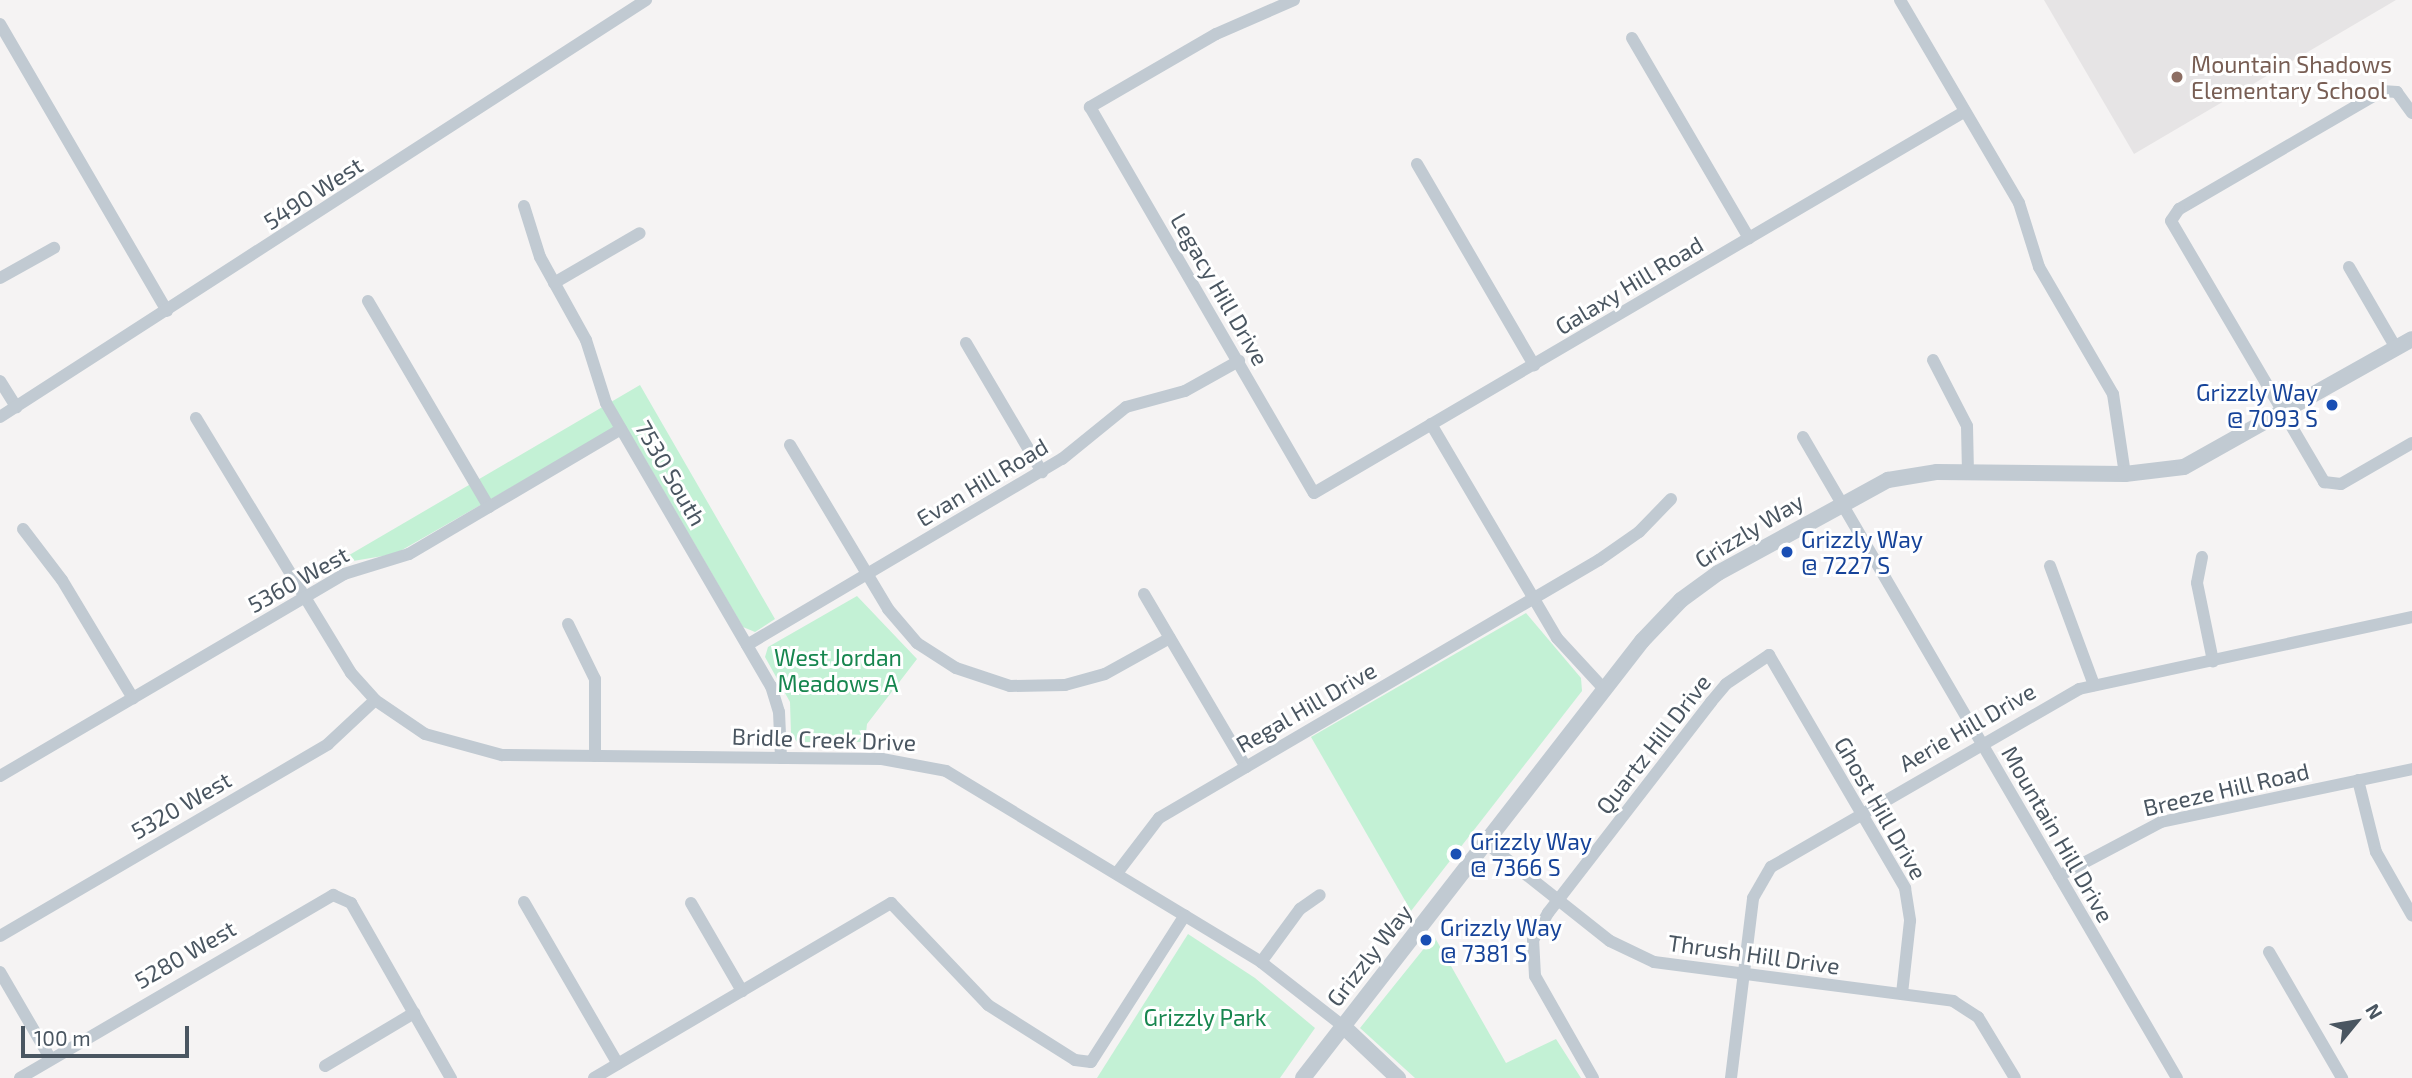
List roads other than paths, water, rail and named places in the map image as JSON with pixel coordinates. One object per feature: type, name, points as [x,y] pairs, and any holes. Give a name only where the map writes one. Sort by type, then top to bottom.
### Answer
[{"type":"street","name":"5490 West","points":[[0,417],[646,0]]},
{"type":"street","name":"Legacy Hill Drive","points":[[1294,0],[1216,34],[1090,107],[1314,493]]},
{"type":"street","points":[[1900,0],[2019,203],[2039,267],[2113,394],[2125,474]]},
{"type":"street","points":[[0,24],[167,311]]},
{"type":"street","points":[[1632,38],[1749,238]]},
{"type":"street","points":[[2412,113],[2397,92],[2382,91],[2171,217],[2175,233],[2281,415],[2331,486],[2412,443]]},
{"type":"street","name":"Galaxy Hill Road","points":[[1314,493],[1964,112]]},
{"type":"street","points":[[1417,164],[1534,365]]},
{"type":"street","name":"7530 South","points":[[524,206],[537,252],[583,333],[597,384],[747,645],[777,703],[781,758]]},
{"type":"street","points":[[554,283],[640,233]]},
{"type":"street","points":[[0,278],[54,248]]},
{"type":"street","points":[[2349,267],[2396,348]]},
{"type":"street","points":[[368,302],[489,507]]},
{"type":"street","name":"Grizzly Way","points":[[1303,1078],[1604,689],[1681,600],[1840,502],[1888,480],[1968,473],[2163,472],[2202,460],[2412,339]]},
{"type":"street","points":[[966,342],[1042,472]]},
{"type":"street","points":[[1933,360],[1967,426],[1968,473]]},
{"type":"street","name":"Evan Hill Road","points":[[747,645],[1042,472],[1083,446],[1126,407],[1185,391],[1239,361]]},
{"type":"street","points":[[0,381],[16,407]]},
{"type":"street","name":"Bridle Creek Drive","points":[[195,418],[344,663],[375,700],[425,734],[474,751],[595,756],[898,760],[946,771],[1261,962],[1343,1026],[1398,1078]]},
{"type":"street","points":[[1431,424],[1566,651],[1604,689]]},
{"type":"street","name":"5360 West","points":[[0,776],[352,570],[409,554],[621,429]]},
{"type":"street","name":"Mountain Hill Drive","points":[[1802,437],[2177,1078]]},
{"type":"street","points":[[790,445],[866,575],[918,643],[956,668],[997,683],[1038,688],[1080,683],[1170,638]]},
{"type":"street","name":"Regal Hill Drive","points":[[1117,873],[1159,818],[1620,547],[1671,499]]},
{"type":"street","points":[[23,529],[67,588],[133,698]]},
{"type":"street","points":[[2202,557],[2197,583],[2213,661]]},
{"type":"street","points":[[2050,566],[2094,685]]},
{"type":"street","points":[[1144,594],[1246,767]]},
{"type":"street","name":"Aerie Hill Drive","points":[[1731,1078],[1753,898],[1763,878],[1783,859],[2057,698],[2094,685],[2412,617]]},
{"type":"street","points":[[568,624],[595,679],[595,756]]},
{"type":"street","name":"Ghost Hill Drive","points":[[1769,655],[1908,897],[1902,994]]},
{"type":"street","name":"Quartz Hill Drive","points":[[1593,1078],[1535,976],[1533,940],[1557,900],[1726,684],[1769,655]]},
{"type":"street","name":"5320 West","points":[[0,936],[328,744],[375,700]]},
{"type":"street","name":"Breeze Hill Road","points":[[2059,876],[2161,822],[2412,769]]},
{"type":"street","points":[[2358,780],[2376,852],[2412,915]]},
{"type":"street","name":"Thrush Hill Drive","points":[[1485,842],[1557,900],[1639,956],[1742,975],[1902,994],[1968,1009],[1986,1027],[2015,1078]]},
{"type":"street","name":"5280 West","points":[[20,1078],[323,898],[338,895],[351,903],[414,1013]]},
{"type":"street","points":[[1261,962],[1300,909],[1320,895]]},
{"type":"street","points":[[524,902],[618,1064]]},
{"type":"street","points":[[691,903],[742,991]]},
{"type":"street","points":[[594,1078],[891,903],[989,1004],[1086,1062],[1101,1053],[1185,915]]},
{"type":"street","points":[[2269,952],[2342,1078]]},
{"type":"street","points":[[0,972],[50,1058]]},
{"type":"street","points":[[325,1066],[414,1013],[452,1078]]},
{"type":"place","name":"Mountain Shadows Elementary School","points":[[2177,77]]},
{"type":"place","name":"Grizzly Way @ 7093 S","points":[[2332,405]]},
{"type":"place","name":"Grizzly Way @ 7227 S","points":[[1787,552]]},
{"type":"place","name":"Grizzly Way @ 7366 S","points":[[1456,854]]},
{"type":"place","name":"Grizzly Way @ 7381 S","points":[[1426,940]]},
{"type":"park label","name":"West Jordan Meadows A","points":[[838,670]]},
{"type":"park label","name":"Grizzly Park","points":[[1205,1017]]}]
